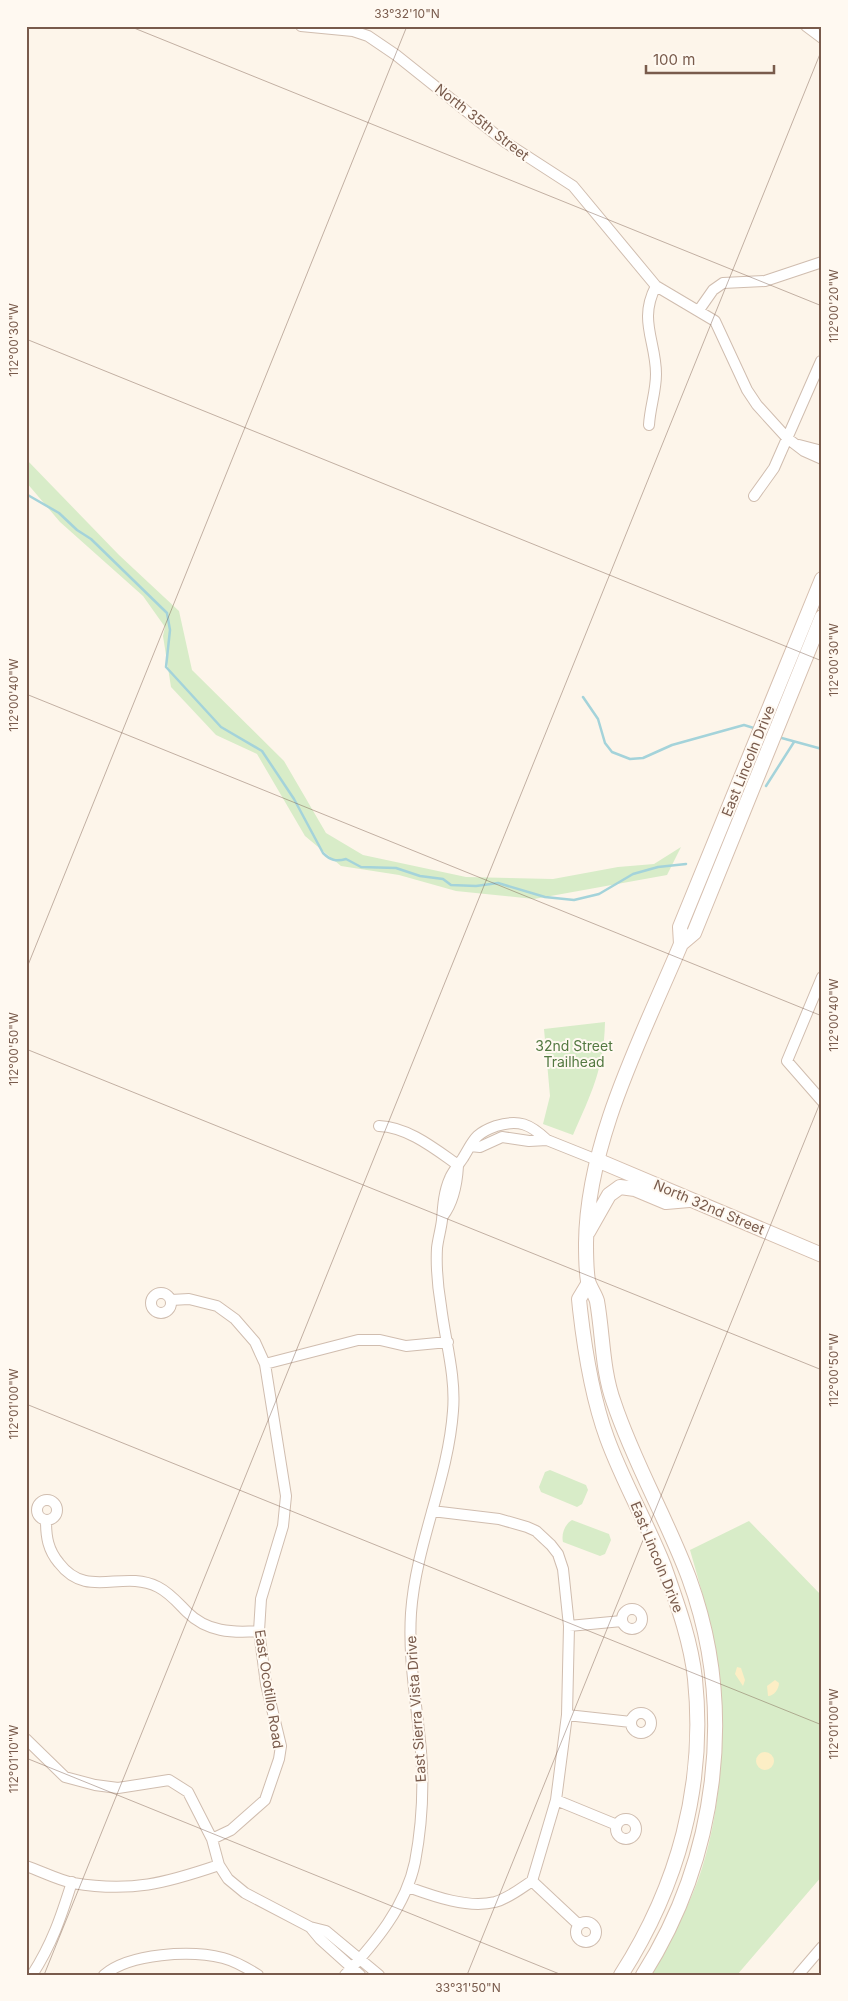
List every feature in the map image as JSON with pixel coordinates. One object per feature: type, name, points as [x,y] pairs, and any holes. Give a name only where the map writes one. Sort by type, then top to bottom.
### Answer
[{"type":"main road","name":"East Lincoln Drive","points":[[643,1975],[674,1920],[701,1846],[714,1772],[714,1705],[703,1624],[689,1578],[613,1401],[604,1363],[596,1298],[588,1284],[587,1235],[590,1194],[597,1160],[621,1090],[681,944],[694,933],[822,579]]},
{"type":"main road","name":"East Lincoln Drive","points":[[771,724],[822,617]]},
{"type":"main road","name":"North 32nd Street","points":[[597,1160],[822,1255]]},
{"type":"main road","points":[[587,1235],[608,1195],[620,1187],[634,1189],[666,1202],[692,1200]]},
{"type":"main road","name":"East Lincoln Drive","points":[[588,1284],[579,1298],[596,1407],[608,1440],[663,1564],[678,1607],[695,1679],[696,1760],[692,1799],[682,1840],[657,1912],[621,1975]]},
{"type":"street","name":"North 35th Street","points":[[301,26],[353,31],[368,36],[384,45],[505,142],[573,186],[656,286],[699,310],[715,322],[720,328],[747,390],[787,438],[804,451],[822,459]]},
{"type":"street","points":[[806,26],[822,38]]},
{"type":"street","points":[[699,310],[713,290],[723,283],[765,281],[822,262]]},
{"type":"street","points":[[649,425],[650,410],[656,393],[656,372],[648,315],[649,300],[656,286]]},
{"type":"street","points":[[754,496],[757,488],[774,468],[821,361]]},
{"type":"street","name":"North 35th Street","points":[[798,445],[822,451]]},
{"type":"street","points":[[822,977],[787,1061],[822,1101]]},
{"type":"street","name":"East Sierra Vista Drive","points":[[352,1972],[360,1958],[385,1928],[408,1886],[415,1862],[422,1809],[421,1751],[410,1661],[410,1617],[419,1556],[451,1437],[454,1404],[448,1342],[441,1306],[437,1250],[442,1217],[448,1210],[457,1180],[458,1165],[470,1146],[472,1138],[490,1128],[503,1124],[517,1123],[534,1127],[547,1140],[597,1160]]},
{"type":"street","points":[[379,1126],[394,1129],[417,1138],[458,1165]]},
{"type":"street","points":[[490,1128],[494,1140]]},
{"type":"street","name":"East Sierra Vista Drive","points":[[470,1146],[480,1147],[502,1137],[529,1141],[547,1140]]},
{"type":"street","name":"East Ocotillo Road","points":[[171,1300],[202,1301],[216,1306],[229,1314],[255,1342],[265,1364],[286,1496],[283,1526],[261,1599],[259,1631],[266,1684],[281,1746],[279,1759],[265,1800],[231,1830],[212,1839]]},
{"type":"street","points":[[265,1364],[358,1340],[380,1340],[406,1346],[448,1342]]},
{"type":"street","points":[[408,1886],[445,1899],[476,1903],[494,1902],[510,1896],[532,1881],[556,1800],[567,1715],[569,1626],[563,1569],[558,1554],[536,1531],[513,1522],[432,1511]]},
{"type":"street","points":[[46,1520],[46,1536],[51,1553],[64,1570],[77,1580],[131,1580],[144,1582],[164,1591],[189,1614],[219,1631],[259,1631]]},
{"type":"street","points":[[569,1626],[622,1621]]},
{"type":"street","points":[[567,1715],[631,1722]]},
{"type":"street","points":[[26,1739],[65,1777],[95,1785],[118,1788],[169,1780],[188,1792],[212,1839],[219,1865],[228,1879],[245,1893],[310,1927],[326,1931],[379,1975]]},
{"type":"street","points":[[556,1800],[616,1825]]},
{"type":"street","points":[[26,1866],[72,1882],[121,1889],[154,1885],[219,1865]]},
{"type":"street","points":[[532,1881],[579,1925]]},
{"type":"street","points":[[32,1975],[48,1950],[62,1919],[72,1882]]},
{"type":"street","points":[[310,1927],[352,1972]]},
{"type":"street","points":[[798,1975],[822,1947]]},
{"type":"street","points":[[104,1975],[118,1964],[142,1958],[203,1954],[225,1958],[258,1975]]},
{"type":"green space","points":[[26,459],[119,555],[179,611],[192,670],[284,761],[326,833],[363,855],[466,877],[553,879],[618,867],[654,864],[681,847],[667,875],[534,899],[456,891],[399,875],[341,866],[305,836],[257,754],[216,735],[171,687],[163,636],[165,627],[143,596],[60,522],[26,482]]},
{"type":"green space","name":"32nd Street Trailhead","points":[[605,1022],[599,1068],[591,1094],[573,1135],[543,1124],[550,1096],[544,1029]]},
{"type":"green space","points":[[550,1470],[586,1485],[588,1490],[582,1504],[577,1507],[541,1492],[539,1487],[545,1472]]},
{"type":"green space","points":[[572,1520],[609,1534],[611,1540],[605,1554],[600,1556],[563,1542],[564,1530]]},
{"type":"green space","points":[[749,1521],[822,1596],[822,1876],[737,1975],[650,1975],[670,1940],[698,1880],[712,1827],[720,1770],[721,1712],[716,1658],[708,1617],[690,1550]]},
{"type":"sand","points":[[737,1667],[741,1668],[745,1680],[743,1686],[735,1674]]},
{"type":"sand","points":[[775,1680],[779,1683],[778,1688],[776,1692],[768,1696],[767,1686]]},
{"type":"sand","points":[[765,1752],[771,1755],[774,1761],[771,1767],[765,1770],[759,1767],[756,1761],[759,1755]]},
{"type":"waterway","points":[[26,494],[59,513],[77,530],[91,539],[167,613],[170,630],[166,667],[221,727],[262,751],[294,799],[323,853],[331,859],[346,859],[361,867],[396,868],[420,876],[443,879],[451,885],[476,886],[498,883],[545,897],[574,900],[599,894],[633,874],[658,867],[686,864]]},
{"type":"waterway","points":[[583,697],[598,719],[605,743],[612,752],[630,759],[643,758],[672,745],[744,725],[757,729]]},
{"type":"waterway","points":[[778,737],[822,749]]},
{"type":"waterway","points":[[766,786],[794,742]]}]
